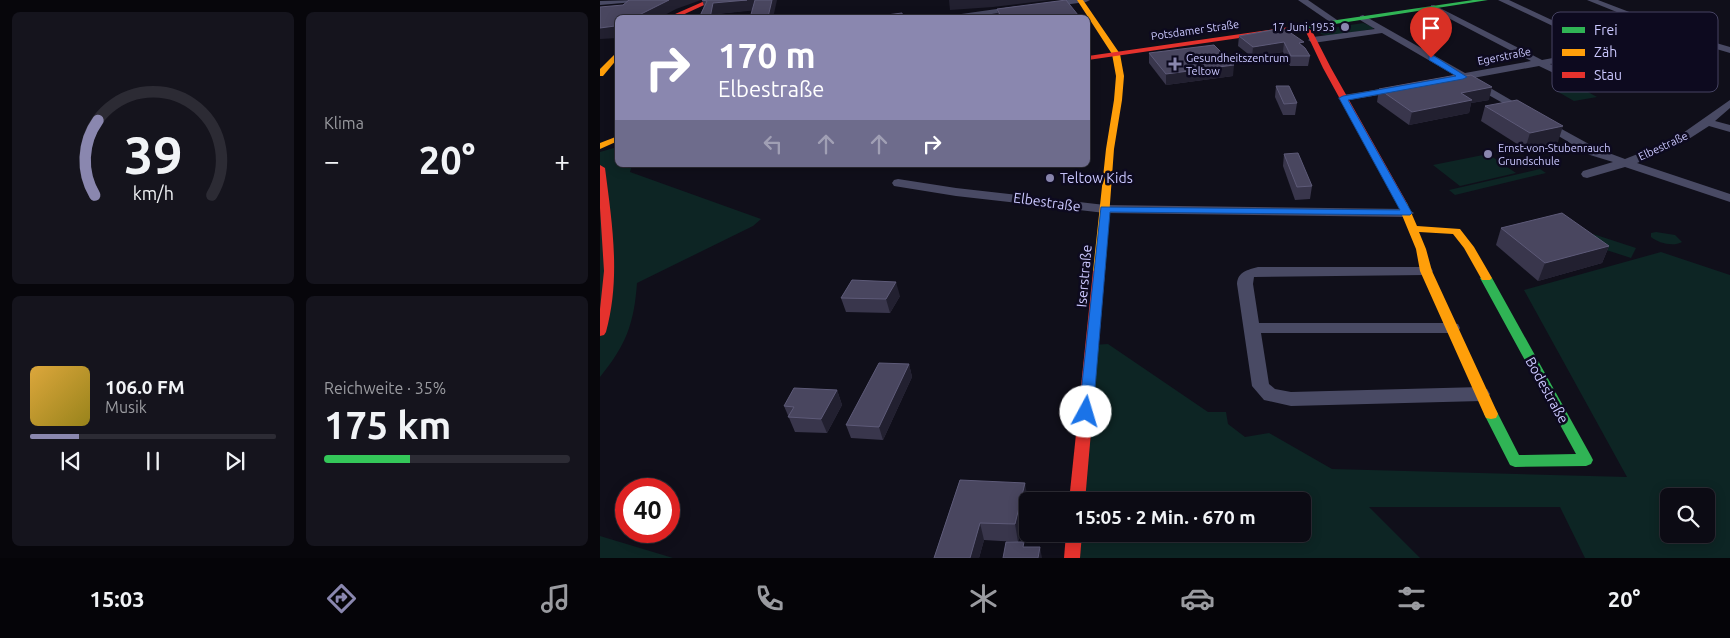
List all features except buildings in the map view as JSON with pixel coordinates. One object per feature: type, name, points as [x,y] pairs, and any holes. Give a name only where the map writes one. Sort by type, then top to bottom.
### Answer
[{"type":"street","points":[[600,3],[634,0]]},
{"type":"street","points":[[676,15],[712,0]]},
{"type":"street","points":[[1080,0],[1116,54]]},
{"type":"street","points":[[1034,6],[1086,0]]},
{"type":"street","points":[[1302,0],[1336,22]]},
{"type":"street","name":"Potsdamer Straße","points":[[1090,58],[1484,0]]},
{"type":"street","name":"Egerstraße","points":[[1502,0],[1552,23]]},
{"type":"street","points":[[1591,0],[1622,12]]},
{"type":"street","points":[[961,15],[1025,7]]},
{"type":"street","points":[[1434,8],[1552,69]]},
{"type":"street","points":[[1363,18],[1594,152],[1730,198]]},
{"type":"street","name":"Bodestraße","points":[[1303,27],[1309,31],[1343,98],[1407,213],[1414,229],[1426,271],[1481,394],[1515,461],[1586,460],[1470,247],[1456,231],[1414,229]]},
{"type":"street","points":[[1313,40],[1383,30]]},
{"type":"street","points":[[1718,46],[1730,50]]},
{"type":"street","name":"Iserstraße","points":[[1078,492],[1115,109],[1120,88],[1120,64],[1116,54]]},
{"type":"street","points":[[600,74],[615,56]]},
{"type":"street","name":"Egerstraße","points":[[1445,80],[1552,60]]},
{"type":"street","points":[[1343,98],[1410,87]]},
{"type":"street","name":"Elbestraße","points":[[1587,174],[1676,142],[1730,103]]},
{"type":"street","points":[[1706,122],[1730,129]]},
{"type":"street","points":[[604,131],[615,134]]},
{"type":"street","points":[[600,146],[615,136]]},
{"type":"street","points":[[600,168],[610,279],[609,304],[600,332]]},
{"type":"street","name":"Elbestraße","points":[[898,183],[956,192],[1105,209],[1407,213]]},
{"type":"street","points":[[1426,271],[1258,272],[1249,274],[1245,279],[1245,284],[1263,388],[1270,395],[1291,399],[1481,394]]},
{"type":"street","points":[[1252,328],[1452,328]]},
{"type":"street","points":[[1072,558],[1073,542]]},
{"type":"green space","points":[[1363,23],[1373,27],[1373,29],[1328,36],[1321,34],[1319,30]]},
{"type":"green space","points":[[1558,92],[1588,92],[1597,97],[1574,101]]},
{"type":"green space","points":[[615,148],[615,167],[631,167],[630,172],[761,219],[753,226],[637,283],[634,310],[627,333],[616,355],[600,377],[600,152]]},
{"type":"green space","points":[[1488,154],[1516,173],[1460,186],[1433,165]]},
{"type":"green space","points":[[1540,169],[1546,173],[1455,195],[1449,190]]},
{"type":"green space","points":[[1651,233],[1675,235],[1682,242],[1666,244],[1658,241],[1651,237]]},
{"type":"green space","points":[[1593,234],[1636,248],[1631,258],[1588,244]]},
{"type":"green space","points":[[1661,252],[1730,275],[1730,558],[1585,558],[1560,507],[1369,507],[1420,558],[1072,558],[1073,542],[1311,542],[1311,492],[1078,492],[1093,345],[1108,344],[1208,412],[1226,412],[1228,424],[1245,437],[1269,433],[1332,469],[1627,477],[1524,290]]},
{"type":"green space","points":[[600,536],[615,541],[615,543],[623,543],[673,558],[600,558]]},
{"type":"traffic: fast","points":[[1303,27],[1485,0]]},
{"type":"traffic: fast","points":[[1486,278],[1586,460],[1515,461],[1491,414]]},
{"type":"traffic: slow","points":[[1080,0],[1116,54],[1120,76],[1120,88],[1110,149],[1099,271]]},
{"type":"traffic: slow","points":[[600,74],[615,56]]},
{"type":"traffic: slow","points":[[600,146],[615,139]]},
{"type":"traffic: slow","points":[[1402,203],[1421,249],[1426,271],[1491,414]]},
{"type":"traffic: slow","points":[[1414,229],[1456,231],[1469,247],[1486,278]]},
{"type":"traffic: jam","points":[[676,15],[712,0]]},
{"type":"traffic: jam","points":[[1303,27],[1309,31],[1327,68],[1402,203]]},
{"type":"traffic: jam","points":[[1090,58],[1303,27]]},
{"type":"traffic: jam","points":[[600,168],[609,251],[608,292],[600,332]]},
{"type":"traffic: jam","points":[[1078,492],[1099,271]]},
{"type":"traffic: jam","points":[[1072,558],[1073,542]]},
{"type":"place","name":"17 Juni 1953","points":[[1345,27]]},
{"type":"place","name":"Gesundheitszentrum Teltow","points":[[1175,64]]},
{"type":"place","name":"Ernst-von-Stubenrauch Grundschule","points":[[1488,154]]},
{"type":"place","name":"Teltow Kids","points":[[1050,178]]},
{"type":"route","points":[[1086,412],[1094,345],[1105,209],[1407,213],[1343,98],[1463,77],[1431,58]]}]
